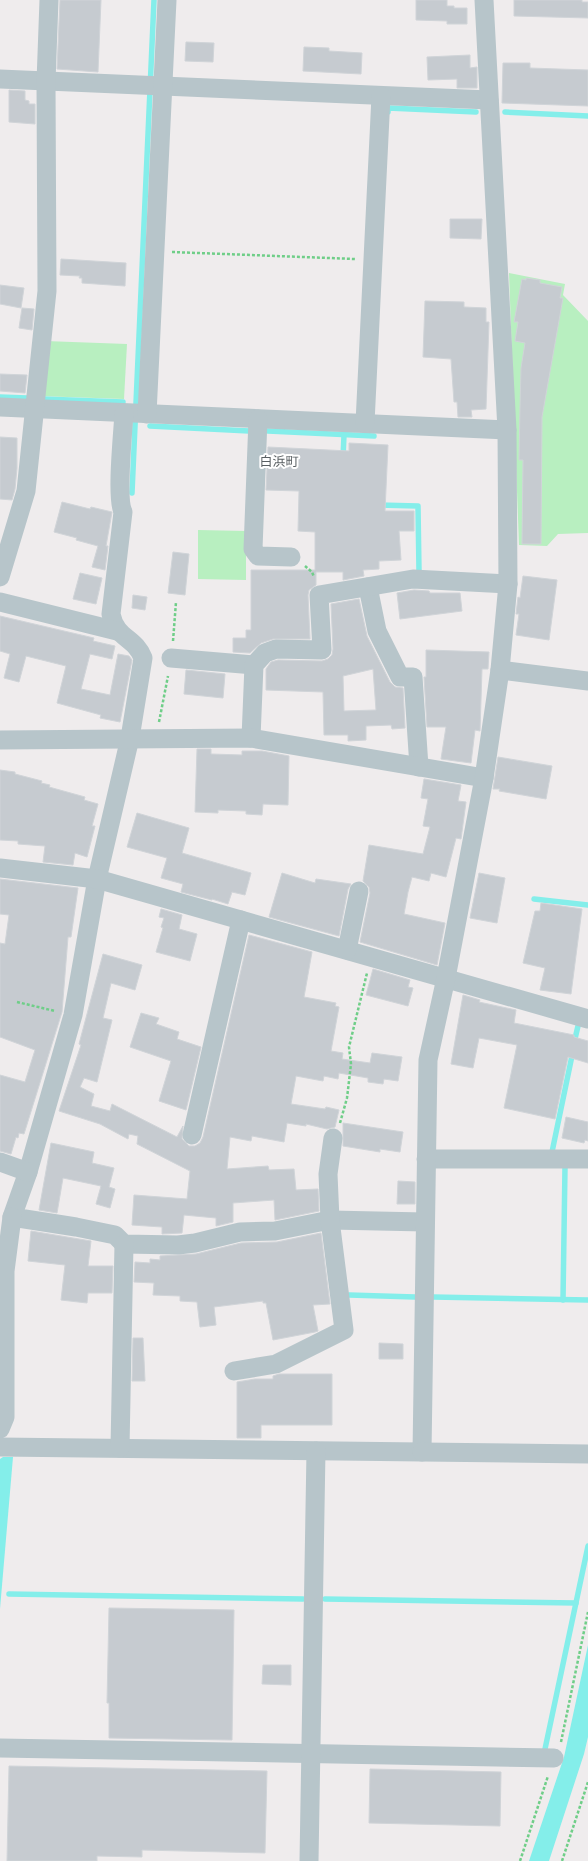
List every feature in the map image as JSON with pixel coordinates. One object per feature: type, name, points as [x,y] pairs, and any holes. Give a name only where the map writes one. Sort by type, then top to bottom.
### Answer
[{"type":"street","points":[[0,577],[26,491],[47,291],[46,82],[49,0]]},
{"type":"street","points":[[117,631],[111,614],[123,512],[120,493],[136,413],[155,251],[155,86],[167,0]]},
{"type":"street","points":[[422,1452],[428,1060],[446,978],[484,778],[500,670],[508,584],[507,430],[484,0]]},
{"type":"street","points":[[0,80],[489,100]]},
{"type":"street","points":[[365,423],[381,96]]},
{"type":"street","points":[[0,407],[507,430]]},
{"type":"street","points":[[258,419],[253,548],[258,556],[291,557]]},
{"type":"street","points":[[251,738],[254,665],[265,653],[276,649],[322,650],[319,595],[423,579],[508,584]]},
{"type":"street","points":[[368,587],[377,631],[400,677],[413,677],[419,767]]},
{"type":"street","points":[[0,602],[117,631],[140,649],[143,658],[130,738],[97,879],[73,1015],[28,1172],[12,1217],[5,1271],[5,1417],[0,1429]]},
{"type":"street","points":[[171,658],[254,665]]},
{"type":"street","points":[[500,670],[588,681]]},
{"type":"street","points":[[0,740],[251,738],[484,778]]},
{"type":"street","points":[[0,868],[97,879],[588,1019]]},
{"type":"street","points":[[347,950],[359,891]]},
{"type":"street","points":[[192,1135],[241,920]]},
{"type":"street","points":[[234,1371],[276,1364],[344,1330],[330,1220],[328,1174],[333,1138]]},
{"type":"street","points":[[426,1159],[588,1159]]},
{"type":"street","points":[[0,1162],[28,1172]]},
{"type":"street","points":[[12,1217],[115,1235],[124,1244],[178,1245],[196,1243],[240,1232],[275,1231],[330,1220],[425,1222]]},
{"type":"street","points":[[120,1448],[124,1244]]},
{"type":"street","points":[[0,1447],[588,1454]]},
{"type":"street","points":[[310,1861],[316,1451]]},
{"type":"street","points":[[0,1748],[554,1758]]},
{"type":"path","points":[[155,251],[373,260]]},
{"type":"path","points":[[291,557],[299,560],[312,572],[319,595]]},
{"type":"path","points":[[333,1138],[336,1138],[347,1098],[351,1064],[349,1047],[371,957]]},
{"type":"path","points":[[16,1002],[73,1015]]},
{"type":"path","points":[[520,1861],[560,1744],[588,1612]]},
{"type":"path","points":[[562,1861],[588,1782]]},
{"type":"green space","points":[[509,273],[565,284],[563,295],[588,321],[588,533],[558,534],[547,546],[519,545]]},
{"type":"green space","points":[[45,341],[127,344],[124,399],[39,396]]},
{"type":"green space","points":[[198,530],[246,531],[246,580],[198,579]]},
{"type":"water","points":[[3,1457],[13,1457],[0,1609],[0,1459]]},
{"type":"water","points":[[588,1645],[588,1737],[584,1754],[549,1861],[529,1861],[564,1757]]},
{"type":"building","points":[[60,0],[101,0],[98,72],[57,69]]},
{"type":"building","points":[[416,0],[447,0],[447,6],[454,6],[454,8],[467,8],[467,24],[447,24],[447,21],[416,20]]},
{"type":"building","points":[[514,0],[582,0],[582,2],[588,2],[588,18],[514,16]]},
{"type":"building","points":[[186,42],[214,43],[213,62],[185,61]]},
{"type":"building","points":[[304,47],[329,48],[329,51],[362,53],[361,74],[303,71]]},
{"type":"building","points":[[470,55],[470,68],[477,67],[477,88],[457,88],[457,79],[428,80],[427,57]]},
{"type":"building","points":[[503,63],[530,63],[530,68],[588,70],[588,106],[502,103]]},
{"type":"building","points":[[9,90],[25,91],[25,100],[29,101],[29,104],[35,104],[35,124],[9,122]]},
{"type":"building","points":[[450,219],[482,219],[481,239],[450,238]]},
{"type":"building","points":[[61,259],[126,263],[125,286],[82,283],[82,278],[79,278],[80,276],[60,275]]},
{"type":"building","points":[[526,278],[540,280],[540,283],[562,287],[560,298],[563,298],[542,417],[541,544],[522,544],[523,460],[519,460],[521,368],[525,343],[515,341],[518,322],[514,322],[522,279],[526,280]]},
{"type":"building","points":[[0,285],[24,288],[21,308],[0,304]]},
{"type":"building","points":[[425,301],[464,302],[464,307],[486,308],[486,322],[489,322],[486,409],[471,410],[472,417],[458,417],[457,402],[454,402],[451,359],[423,357]]},
{"type":"building","points":[[22,308],[34,309],[32,330],[19,328]]},
{"type":"building","points":[[0,374],[27,375],[25,393],[0,391]]},
{"type":"building","points":[[0,437],[17,438],[17,468],[15,489],[12,500],[0,499]]},
{"type":"building","points":[[349,443],[388,445],[385,511],[414,511],[414,531],[399,531],[401,560],[379,561],[379,569],[363,570],[364,576],[343,580],[343,572],[316,572],[316,585],[309,590],[308,595],[310,639],[273,639],[261,643],[250,653],[233,652],[233,638],[246,638],[246,630],[251,630],[251,570],[315,570],[315,532],[298,531],[299,491],[266,490],[268,447],[349,451]]},
{"type":"building","points":[[62,502],[90,509],[91,507],[112,512],[106,546],[108,546],[105,570],[92,567],[98,546],[76,540],[77,538],[54,532]]},
{"type":"building","points":[[173,552],[189,554],[185,595],[168,593]]},
{"type":"building","points":[[80,573],[102,578],[96,604],[73,599]]},
{"type":"building","points":[[523,576],[557,580],[549,640],[516,635],[519,614],[516,614],[518,597],[520,598]]},
{"type":"building","points":[[414,590],[429,591],[430,593],[460,593],[462,611],[400,619],[397,593]]},
{"type":"building","points":[[133,595],[147,597],[145,610],[132,608]]},
{"type":"building","points":[[359,599],[367,636],[390,682],[395,687],[403,688],[405,728],[392,729],[391,725],[366,726],[366,740],[348,741],[348,735],[324,735],[323,692],[266,690],[266,669],[271,662],[278,660],[322,661],[328,659],[332,655],[331,604]],"holes":[[[373,669],[376,710],[344,711],[343,676]]]},
{"type":"building","points":[[0,616],[94,638],[93,641],[115,646],[112,659],[90,654],[81,689],[110,695],[118,654],[129,656],[132,660],[120,722],[100,718],[101,715],[57,703],[66,666],[26,656],[19,682],[4,678],[10,654],[0,651]]},
{"type":"building","points":[[426,650],[489,652],[488,669],[482,669],[480,731],[475,730],[471,763],[441,759],[446,727],[427,727],[424,677],[426,677]]},
{"type":"building","points":[[186,670],[225,674],[223,698],[184,694]]},
{"type":"building","points":[[197,749],[211,749],[211,754],[242,755],[242,751],[262,751],[289,756],[288,805],[263,804],[262,815],[246,814],[246,811],[218,810],[218,813],[195,812]]},
{"type":"building","points":[[498,757],[552,766],[546,799],[499,791],[500,789],[493,789]]},
{"type":"building","points":[[0,770],[15,772],[15,774],[42,781],[41,783],[50,785],[49,787],[85,797],[84,800],[98,804],[92,826],[95,826],[87,857],[75,853],[73,865],[43,862],[45,846],[18,844],[18,841],[0,840]]},
{"type":"building","points":[[424,779],[461,785],[458,801],[466,802],[461,839],[456,838],[446,877],[431,873],[429,881],[412,877],[404,914],[445,923],[437,965],[360,942],[370,893],[369,887],[363,881],[369,845],[423,854],[430,827],[423,826],[428,799],[421,798]]},
{"type":"building","points":[[137,813],[189,828],[182,853],[251,873],[245,895],[232,892],[228,904],[181,892],[183,884],[161,878],[167,858],[127,847]]},
{"type":"building","points":[[282,873],[315,883],[316,879],[351,884],[348,889],[339,936],[269,917]]},
{"type":"building","points":[[479,873],[505,878],[497,923],[470,918]]},
{"type":"building","points":[[0,879],[78,888],[71,937],[68,937],[62,1012],[24,1134],[19,1133],[18,1138],[16,1137],[11,1154],[0,1151],[0,1075],[25,1082],[35,1050],[0,1037],[0,943],[5,944],[9,915],[0,914]]},
{"type":"building","points":[[541,903],[582,909],[571,994],[540,990],[545,968],[523,963],[535,911],[540,911]]},
{"type":"building","points":[[161,909],[182,915],[179,929],[197,934],[190,961],[156,952],[163,928],[161,927],[164,918],[159,917]]},
{"type":"building","points":[[249,935],[312,952],[304,997],[336,1003],[335,1006],[339,1007],[331,1051],[343,1053],[342,1059],[370,1063],[372,1053],[402,1057],[398,1081],[384,1079],[383,1084],[368,1082],[368,1078],[339,1073],[338,1079],[324,1076],[323,1081],[296,1076],[291,1104],[325,1109],[326,1107],[339,1110],[335,1127],[327,1129],[306,1124],[306,1126],[287,1123],[284,1142],[252,1136],[251,1141],[230,1137],[227,1169],[268,1166],[269,1170],[294,1169],[296,1190],[318,1189],[319,1211],[275,1220],[274,1200],[233,1203],[233,1222],[216,1226],[216,1218],[184,1215],[182,1233],[162,1234],[162,1227],[132,1225],[134,1195],[187,1199],[190,1171],[137,1144],[138,1136],[129,1134],[128,1139],[100,1124],[59,1111],[81,1045],[79,1044],[103,954],[142,965],[135,990],[111,983],[103,1018],[112,1020],[97,1082],[84,1078],[80,1087],[94,1094],[91,1106],[110,1111],[112,1104],[177,1137],[183,1126],[182,1139],[189,1146],[195,1146],[200,1143],[203,1137]]},
{"type":"building","points":[[373,969],[410,980],[408,987],[413,988],[408,1006],[366,995]]},
{"type":"building","points":[[463,995],[480,1000],[479,1002],[516,1010],[514,1023],[574,1035],[574,1037],[588,1041],[588,1063],[568,1057],[555,1119],[504,1108],[517,1045],[479,1038],[473,1068],[451,1064]]},
{"type":"building","points":[[141,1013],[159,1018],[156,1024],[179,1032],[177,1039],[201,1047],[186,1110],[159,1101],[171,1061],[130,1047]]},
{"type":"building","points":[[566,1117],[588,1122],[588,1141],[585,1140],[584,1143],[562,1138]]},
{"type":"building","points":[[343,1123],[403,1132],[400,1152],[380,1149],[380,1152],[343,1146]]},
{"type":"building","points":[[51,1143],[94,1152],[92,1163],[114,1168],[109,1187],[115,1189],[110,1208],[96,1204],[101,1186],[63,1178],[57,1213],[39,1210]]},
{"type":"building","points":[[398,1181],[415,1182],[415,1204],[397,1204]]},
{"type":"building","points":[[31,1231],[91,1241],[88,1266],[113,1266],[112,1293],[88,1293],[87,1303],[61,1300],[65,1265],[28,1261]]},
{"type":"building","points":[[321,1233],[330,1304],[313,1305],[318,1331],[315,1332],[273,1340],[266,1303],[263,1303],[263,1301],[214,1307],[216,1325],[200,1327],[197,1302],[180,1301],[180,1296],[153,1295],[154,1283],[134,1282],[135,1262],[150,1263],[150,1259],[160,1260],[160,1256],[196,1254],[241,1243],[277,1242]]},
{"type":"building","points":[[133,1338],[143,1338],[145,1381],[132,1381]]},
{"type":"building","points":[[379,1343],[403,1344],[403,1359],[379,1359]]},
{"type":"building","points":[[279,1374],[332,1374],[332,1425],[261,1425],[261,1438],[237,1438],[237,1382],[255,1379],[273,1379],[273,1376]]},
{"type":"building","points":[[109,1608],[234,1610],[232,1740],[109,1738],[109,1703],[107,1703]]},
{"type":"building","points":[[263,1665],[291,1665],[291,1685],[262,1684]]},
{"type":"building","points":[[9,1766],[267,1771],[265,1853],[142,1850],[142,1857],[97,1856],[97,1861],[7,1861]]},
{"type":"building","points":[[370,1769],[501,1772],[500,1826],[369,1823]]},
{"type":"waterway","points":[[132,493],[154,0]]},
{"type":"waterway","points":[[388,112],[388,108],[476,112]]},
{"type":"waterway","points":[[505,112],[588,116]]},
{"type":"waterway","points":[[0,397],[27,398]]},
{"type":"waterway","points":[[43,399],[123,402]]},
{"type":"waterway","points":[[150,426],[249,431]]},
{"type":"waterway","points":[[268,431],[374,436]]},
{"type":"waterway","points":[[343,458],[344,435]]},
{"type":"waterway","points":[[378,505],[418,506],[419,571]]},
{"type":"waterway","points":[[534,899],[588,905]]},
{"type":"waterway","points":[[574,1043],[578,1026]]},
{"type":"waterway","points":[[552,1152],[573,1051]]},
{"type":"waterway","points":[[563,1300],[565,1167]]},
{"type":"waterway","points":[[349,1295],[415,1297]]},
{"type":"waterway","points":[[433,1297],[588,1300]]},
{"type":"waterway","points":[[545,1749],[588,1546]]},
{"type":"waterway","points":[[9,1594],[303,1599]]},
{"type":"waterway","points":[[325,1599],[576,1603]]},
{"type":"district","name":"白浜町","points":[[279,461]]}]
